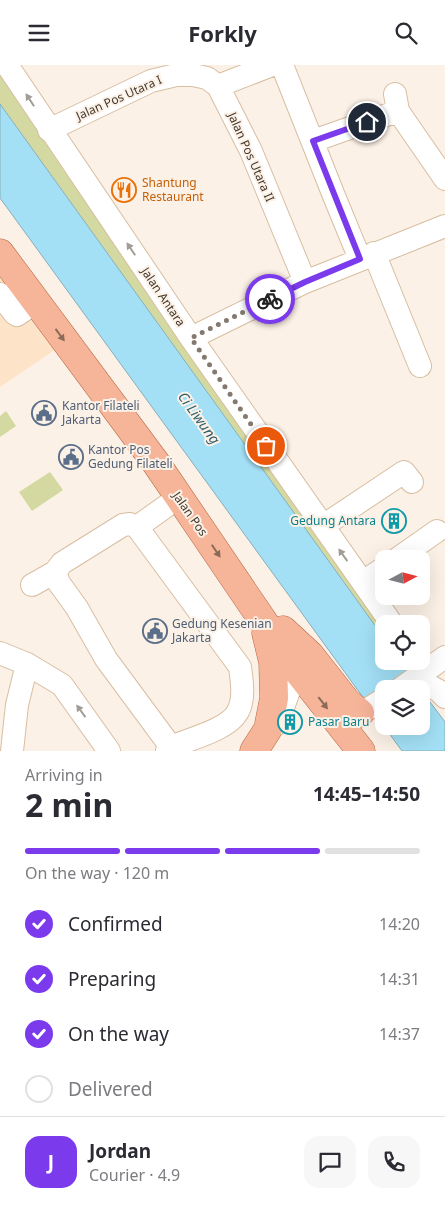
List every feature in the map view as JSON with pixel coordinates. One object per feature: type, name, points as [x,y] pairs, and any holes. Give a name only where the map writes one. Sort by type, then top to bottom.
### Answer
[{"type":"main road","name":"Jalan Pos","points":[[0,253],[179,497],[293,665],[361,751]]},
{"type":"main road","points":[[259,613],[278,625],[310,655],[347,701],[370,707]]},
{"type":"main road","points":[[254,751],[268,729],[274,698],[273,662],[259,613]]},
{"type":"street","name":"Jalan Antara","points":[[7,65],[49,130],[191,338],[386,615]]},
{"type":"street","points":[[218,86],[272,65]]},
{"type":"street","points":[[282,65],[313,141],[420,366]]},
{"type":"street","name":"Jalan Pos Utara I","points":[[49,130],[151,81],[176,75],[193,75],[207,78],[218,86]]},
{"type":"street","name":"Jalan Pos Utara II","points":[[218,86],[251,151],[305,282]]},
{"type":"street","points":[[313,141],[396,102],[445,179]]},
{"type":"street","points":[[191,338],[305,282],[445,226]]},
{"type":"street","points":[[0,295],[17,315],[36,302]]},
{"type":"street","points":[[322,526],[404,472],[412,482]]},
{"type":"street","points":[[137,527],[179,497]]},
{"type":"street","points":[[32,585],[55,572],[62,563],[123,525],[130,524],[137,527],[240,667],[242,697],[238,712],[232,721],[169,749],[106,659],[77,608],[59,583],[55,572]]},
{"type":"street","points":[[410,550],[437,531]]},
{"type":"street","points":[[362,582],[375,574]]},
{"type":"street","points":[[0,653],[27,664],[62,685],[109,751]]},
{"type":"street","points":[[411,677],[445,657]]},
{"type":"street","points":[[12,751],[17,705],[27,664]]},
{"type":"street","points":[[259,751],[272,736],[281,716],[289,691],[293,665]]},
{"type":"street","points":[[411,677],[439,691],[445,697]]},
{"type":"shaded area","points":[[0,253],[65,343],[0,387]]},
{"type":"green space","points":[[0,65],[378,615],[375,615],[375,625],[0,104]]},
{"type":"green space","points":[[6,411],[16,426],[0,437],[0,416]]},
{"type":"green space","points":[[50,472],[63,490],[32,511],[19,492]]},
{"type":"water","name":"Ci Liwung","points":[[0,104],[375,625],[375,670],[407,670],[414,680],[375,680],[375,714],[0,198]]},
{"type":"water","points":[[430,702],[445,722],[445,751],[402,751],[390,735],[430,735]]},
{"type":"way so far","points":[[266,446],[191,338],[270,299]]},
{"type":"place","name":"Shantung Restaurant","points":[[124,190]]},
{"type":"place","name":"Kantor Filateli Jakarta","points":[[44,413]]},
{"type":"place","name":"Kantor Pos Gedung Filateli","points":[[71,457]]},
{"type":"place","name":"Gedung Antara","points":[[394,521]]},
{"type":"place","name":"Gedung Kesenian Jakarta","points":[[155,631]]},
{"type":"place","name":"Pasar Baru","points":[[290,722]]},
{"type":"route","points":[[270,299],[360,259],[313,141],[367,122]]}]
